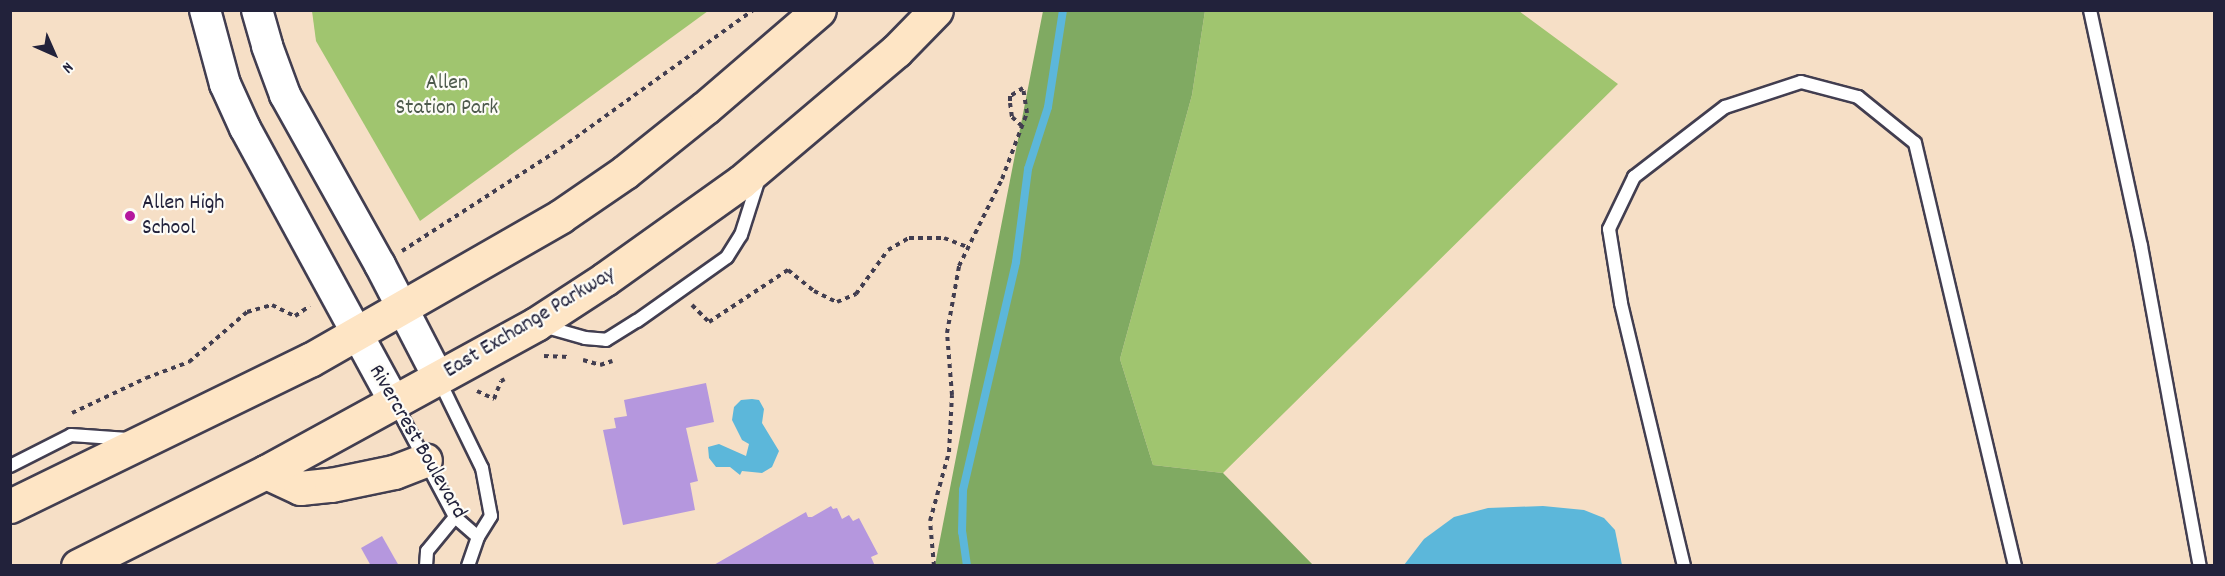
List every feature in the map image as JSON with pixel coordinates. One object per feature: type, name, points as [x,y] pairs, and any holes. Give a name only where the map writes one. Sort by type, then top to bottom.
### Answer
[{"type":"main road","points":[[10,506],[310,360],[561,216],[612,182],[705,108],[819,10]]},
{"type":"main road","name":"East Exchange Parkway","points":[[78,566],[266,472],[394,401],[439,379],[536,340],[764,162],[896,51],[936,10]]},
{"type":"main road","points":[[266,472],[300,488],[331,485],[394,472],[425,460]]},
{"type":"street","name":"Rivercrest Boulevard","points":[[205,10],[225,84],[245,128],[394,401]]},
{"type":"street","name":"Rivercrest Boulevard","points":[[257,10],[285,95],[439,379]]},
{"type":"lane","points":[[2090,10],[2140,246],[2200,566]]},
{"type":"lane","points":[[1684,566],[1621,303],[1609,229],[1634,177],[1725,107],[1801,82],[1858,97],[1915,142],[2015,566]]},
{"type":"lane","points":[[536,340],[585,338],[606,340],[637,321],[727,256],[741,235],[764,162]]},
{"type":"lane","name":"Rivercrest Boulevard","points":[[394,401],[455,517],[478,537],[491,516],[482,468],[439,379]]},
{"type":"lane","points":[[10,466],[71,435],[144,440]]},
{"type":"lane","points":[[426,566],[427,551],[455,517]]},
{"type":"lane","points":[[468,566],[478,537]]},
{"type":"path","points":[[395,241],[401,251],[411,245],[561,148],[753,10]]},
{"type":"path","points":[[934,566],[930,521],[949,452],[952,395],[947,333],[959,266],[1002,178],[1022,126],[1027,113],[1023,88],[1010,96],[1012,117],[1022,126]]},
{"type":"path","points":[[682,312],[691,305],[709,322],[788,270],[814,291],[837,302],[856,294],[888,250],[909,238],[944,238],[968,247]]},
{"type":"path","points":[[63,418],[146,378],[189,362],[247,312],[272,305],[295,316],[307,308]]},
{"type":"path","points":[[536,340],[573,357],[600,365],[619,359]]},
{"type":"path","points":[[494,399],[501,381],[510,375]]},
{"type":"green space","name":"Allen Station Park","points":[[312,10],[708,11],[420,221],[316,41]]},
{"type":"green space","points":[[1043,11],[1205,11],[1192,95],[1120,359],[1153,465],[1223,473],[1313,565],[935,565]]},
{"type":"green space","points":[[1205,11],[1519,11],[1618,84],[1223,473],[1153,465],[1120,359],[1192,95]]},
{"type":"water","points":[[741,400],[759,400],[764,409],[762,423],[779,451],[772,467],[762,473],[742,471],[740,475],[730,467],[716,467],[709,458],[708,447],[719,444],[746,456],[749,444],[742,440],[732,420],[734,407]]},
{"type":"water","points":[[1543,506],[1584,510],[1604,518],[1615,530],[1622,565],[1404,565],[1424,539],[1454,517],[1488,508]]},
{"type":"building","points":[[706,383],[714,422],[686,428],[698,481],[690,483],[695,510],[623,525],[603,430],[616,428],[614,418],[627,416],[624,400]]},
{"type":"building","points":[[831,506],[833,509],[837,508],[842,519],[849,515],[853,521],[859,518],[878,554],[871,557],[875,566],[712,566],[806,512],[808,517],[812,517]]},
{"type":"building","points":[[382,536],[399,566],[371,566],[361,548]]},
{"type":"waterway","points":[[967,566],[962,532],[963,490],[1016,262],[1028,169],[1048,107],[1063,10]]},
{"type":"place","name":"Allen High School","points":[[130,216]]}]
